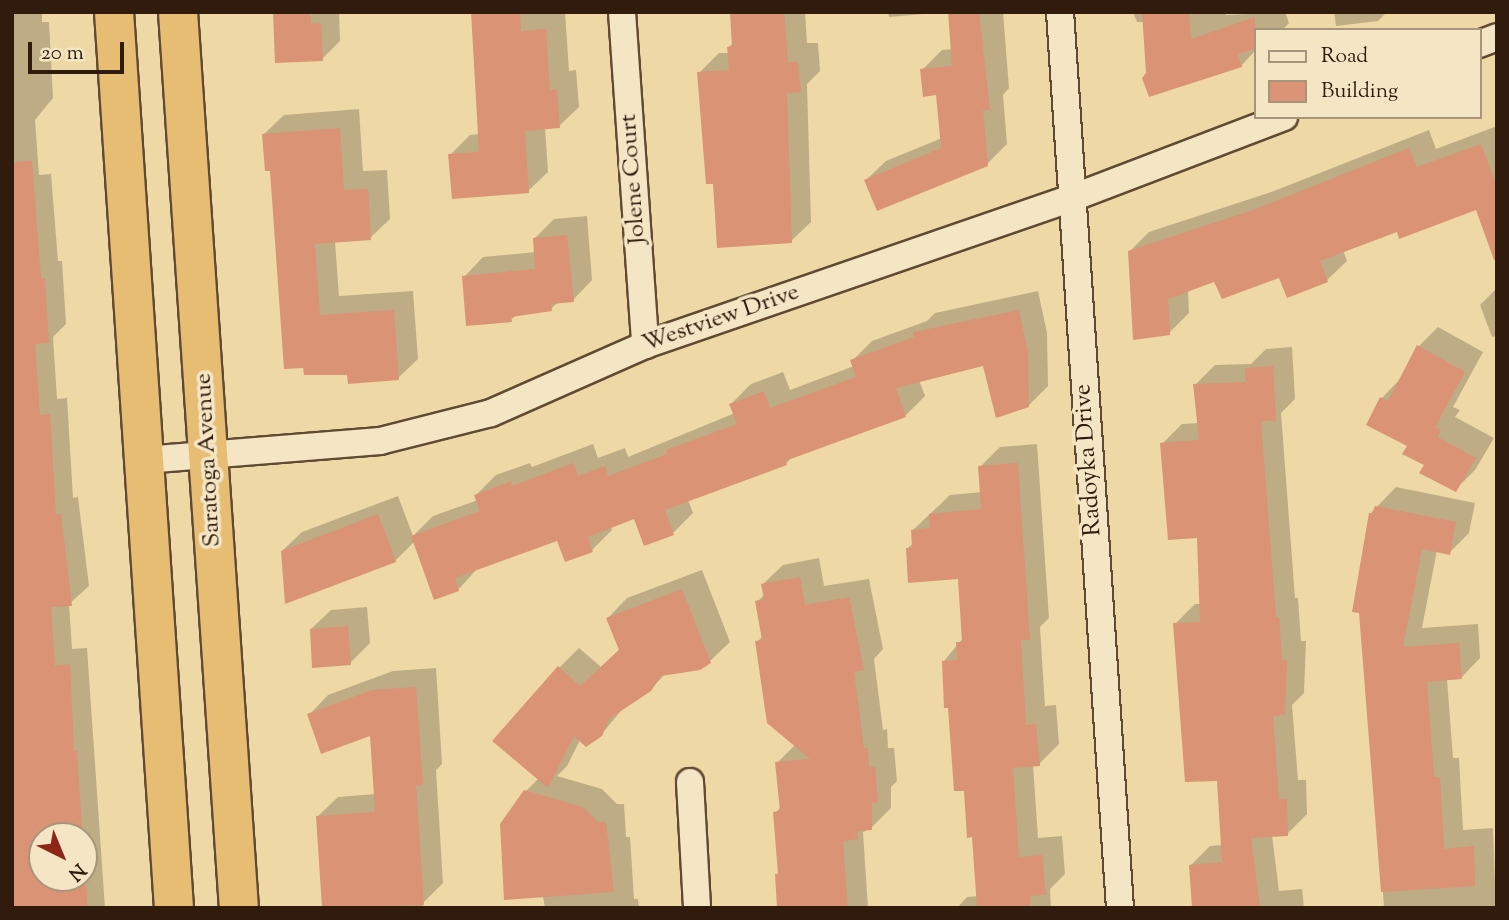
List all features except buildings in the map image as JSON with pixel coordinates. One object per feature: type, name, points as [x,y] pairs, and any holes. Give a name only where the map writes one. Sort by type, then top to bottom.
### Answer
[{"type":"highway","points":[[114,12],[174,908]]},
{"type":"highway","name":"Saratoga Avenue","points":[[178,12],[239,908]]},
{"type":"street","name":"Jolene Court","points":[[622,12],[645,345]]},
{"type":"street","name":"Radoyka Drive","points":[[1060,12],[1120,908]]},
{"type":"street","name":"Westview Drive","points":[[144,460],[380,441],[491,413],[645,345],[1072,198],[1279,119]]},
{"type":"street","points":[[690,782],[697,908]]}]
